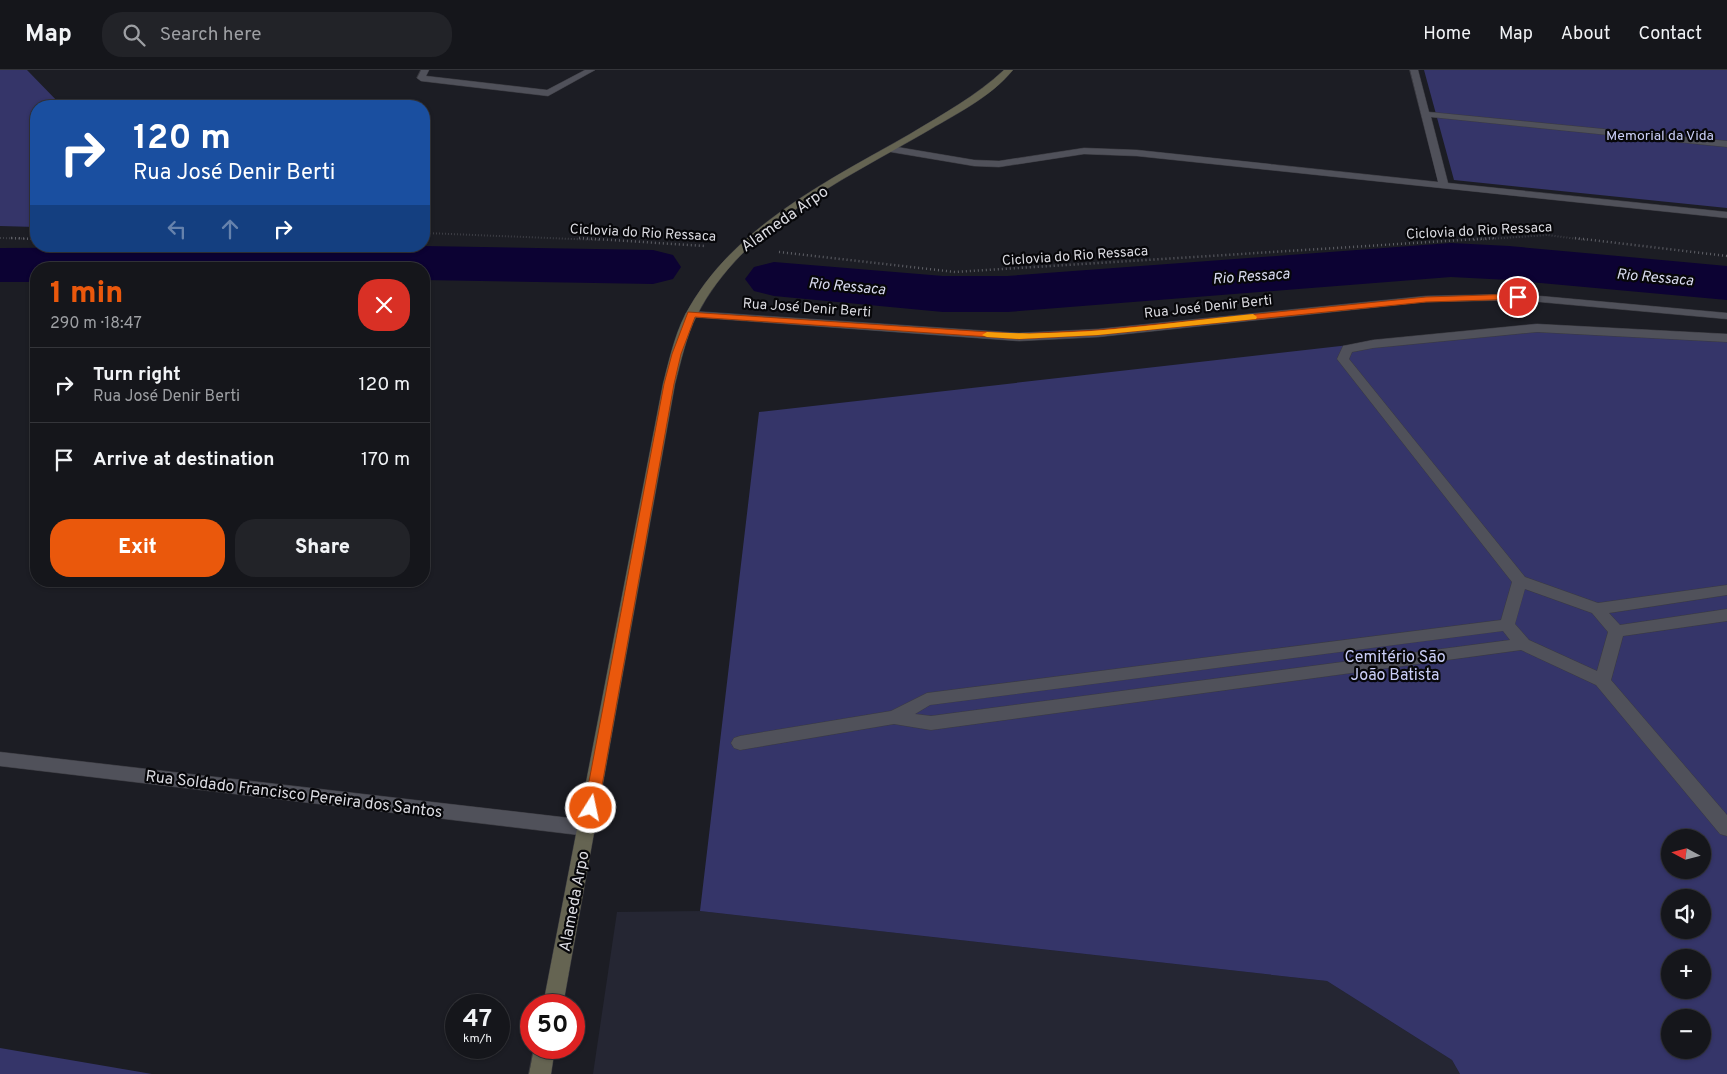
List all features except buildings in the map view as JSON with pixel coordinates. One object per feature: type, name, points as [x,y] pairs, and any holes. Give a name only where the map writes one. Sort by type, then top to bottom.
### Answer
[{"type":"main road","name":"Alameda Arpo","points":[[556,994],[669,384],[676,354],[691,314],[708,287],[740,248],[806,200],[979,96],[1009,70]]},
{"type":"main road","points":[[540,1074],[543,1059]]},
{"type":"street","points":[[424,70],[421,78],[548,93],[591,70]]},
{"type":"street","points":[[1414,70],[1444,186]]},
{"type":"street","points":[[1425,114],[1727,144]]},
{"type":"street","points":[[891,149],[974,163],[999,164],[1084,152],[1137,153],[1727,215]]},
{"type":"street","name":"Rua José Denir Berti","points":[[691,314],[1019,337],[1098,333],[1426,299],[1518,297],[1727,316]]},
{"type":"street","points":[[1727,338],[1537,328],[1372,344],[1347,350],[1343,360],[1520,582],[1597,609],[1727,590]]},
{"type":"street","points":[[1507,625],[1520,582]]},
{"type":"street","points":[[1597,609],[1616,631]]},
{"type":"street","points":[[1616,631],[1727,615]]},
{"type":"street","points":[[1507,625],[1523,644],[1602,681],[1727,828]]},
{"type":"street","points":[[740,743],[894,717],[928,699],[1507,625]]},
{"type":"street","points":[[1602,681],[1616,631]]},
{"type":"street","points":[[894,717],[932,723],[1523,644]]},
{"type":"street","name":"Rua Soldado Francisco Pereira dos Santos","points":[[0,759],[588,828]]},
{"type":"path","name":"Ciclovia do Rio Ressaca","points":[[430,233],[541,236],[740,248],[955,272],[1547,235],[1727,256]]},
{"type":"path","points":[[0,238],[30,239]]},
{"type":"shaded area","points":[[700,911],[1327,981],[1452,1060],[1460,1074],[593,1074],[617,912]]},
{"type":"green space","points":[[0,70],[27,70],[56,100],[30,100],[30,227],[0,226]]},
{"type":"green space","name":"Memorial da Vida","points":[[1424,70],[1727,70],[1727,208],[1454,180]]},
{"type":"green space","name":"Cemitério São João Batista","points":[[1535,324],[1727,335],[1727,1074],[1460,1074],[1452,1060],[1327,981],[700,911],[759,412]]},
{"type":"green space","points":[[0,1048],[152,1074],[0,1074]]},
{"type":"waterway","name":"Rio Ressaca","points":[[774,279],[943,294],[1007,294],[1451,260],[1509,263],[1727,283]]},
{"type":"waterway","name":"Rio Ressaca","points":[[276,262],[378,262]]},
{"type":"waterway","name":"Rio Ressaca","points":[[430,263],[653,267]]},
{"type":"waterway","name":"Rio Ressaca","points":[[0,265],[30,265]]},
{"type":"slow traffic","points":[[987,335],[1019,337],[1098,333],[1253,317]]},
{"type":"route","points":[[591,808],[669,384],[676,354],[691,314],[1019,337],[1098,333],[1426,299],[1518,297]]}]
